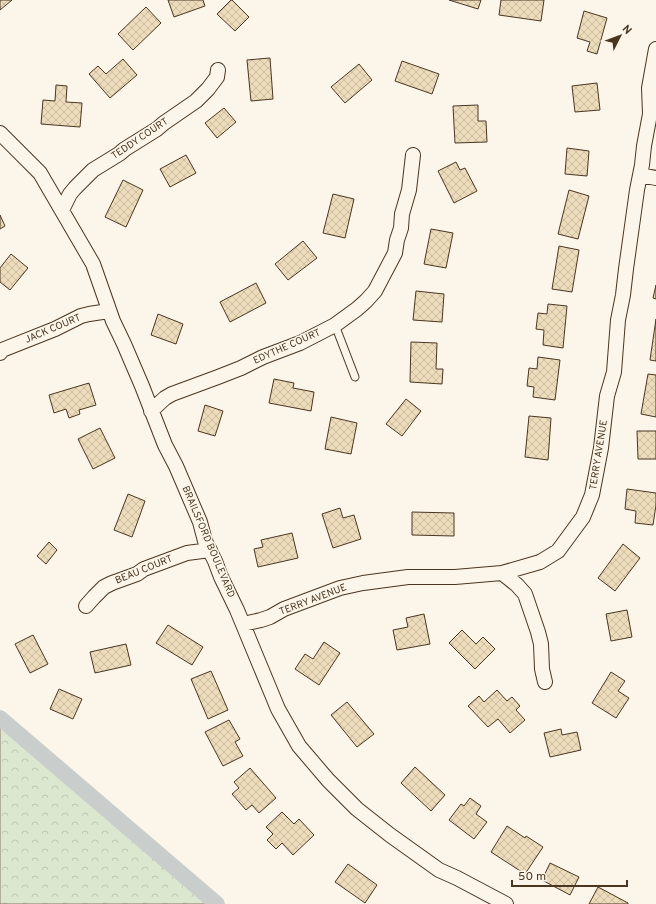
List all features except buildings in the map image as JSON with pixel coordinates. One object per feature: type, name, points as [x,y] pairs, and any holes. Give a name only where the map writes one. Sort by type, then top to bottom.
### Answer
[{"type":"street","name":"TERRY AVENUE","points":[[243,624],[266,619],[284,609],[340,588],[363,583],[408,577],[455,577],[502,573],[540,562],[558,551],[583,517],[592,496],[601,448],[607,396],[614,372],[618,320],[623,295],[637,190],[640,175],[650,147],[649,88],[656,49]]},
{"type":"street","name":"TEDDY COURT","points":[[62,210],[70,194],[94,170],[157,129],[196,100],[208,89],[217,77],[218,70]]},
{"type":"street","name":"BRAILSFORD BOULEVARD","points":[[0,133],[40,172],[93,264],[109,312],[142,386],[165,445],[176,466],[200,522],[205,541],[237,610],[278,709],[299,746],[328,780],[363,813],[390,835],[439,870],[506,904]]},
{"type":"street","name":"EDYTHE COURT","points":[[151,411],[165,398],[172,394],[241,368],[263,357],[300,343],[335,325],[366,301],[375,291],[395,253],[401,228],[402,214],[409,190],[413,155]]},
{"type":"street","points":[[640,175],[656,178]]},
{"type":"street","name":"JACK COURT","points":[[0,353],[2,350],[55,329],[82,316],[109,312]]},
{"type":"street","name":"BEAU COURT","points":[[86,606],[104,587],[112,583],[187,553],[210,550]]},
{"type":"street","points":[[502,573],[517,585],[524,594],[538,632],[545,682]]},
{"type":"lane","points":[[335,325],[355,377]]},
{"type":"green space","points":[[0,718],[217,904],[0,904]]},
{"type":"waterway","points":[[0,718],[217,904]]}]
